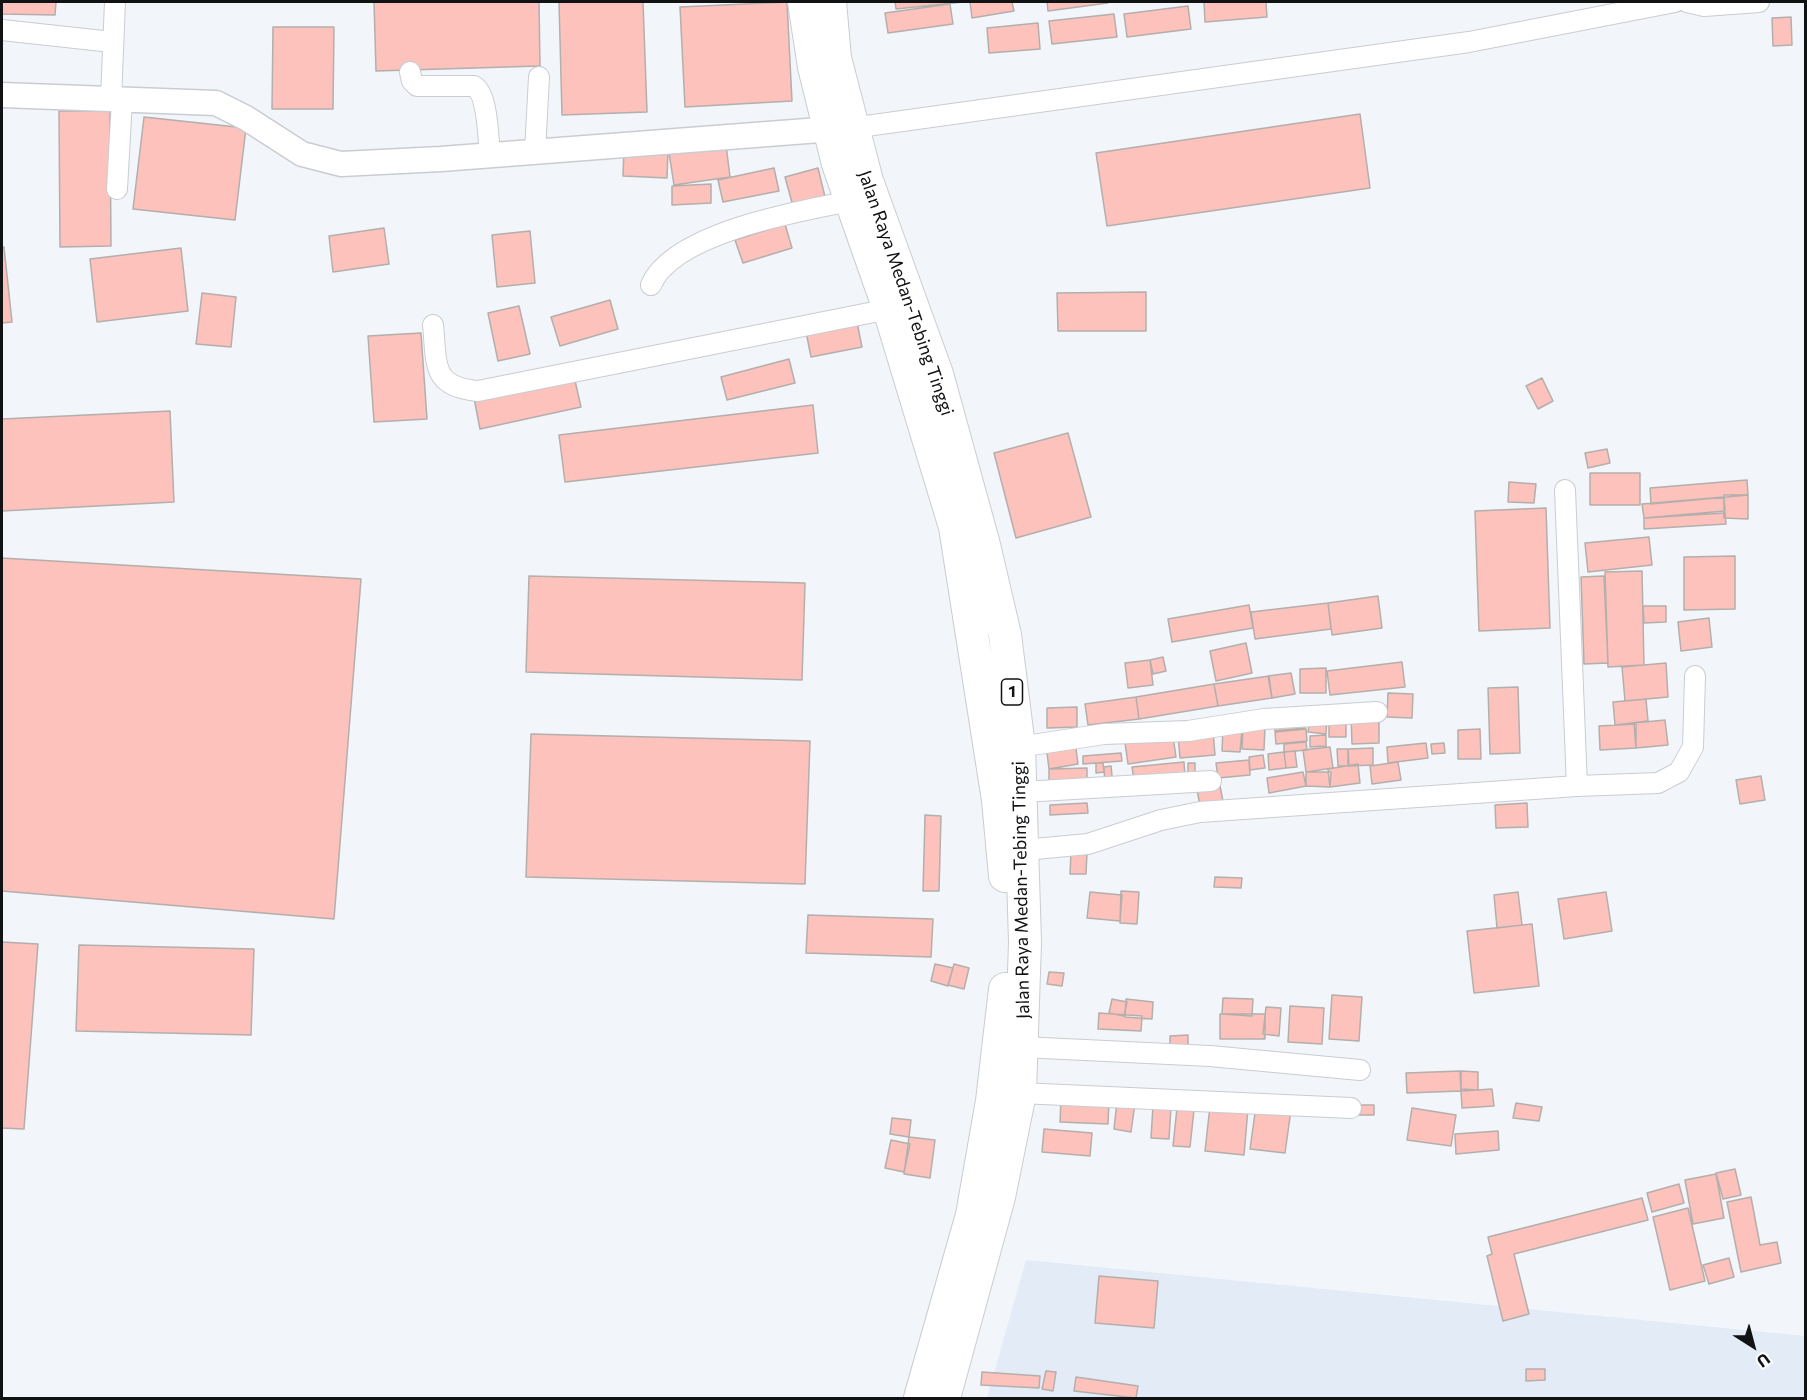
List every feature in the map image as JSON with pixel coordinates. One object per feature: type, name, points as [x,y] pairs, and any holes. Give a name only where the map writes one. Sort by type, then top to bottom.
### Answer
[{"type":"highway","name":"Jalan Raya Medan-Tebing Tinggi","points":[[804,2],[814,67],[840,128],[867,181],[937,374],[984,545],[1005,635],[1019,747],[1024,850],[1023,1047],[1020,1093],[999,1197],[944,1398]]},
{"type":"highway","name":"Jalan Raya Medan-Tebing Tinggi","points":[[830,2],[840,128],[851,201],[889,309],[955,527],[996,788],[1004,871],[1005,999],[992,1101],[972,1215],[920,1398]]},
{"type":"street","points":[[115,2],[112,42],[116,100],[117,189]]},
{"type":"street","points":[[2,95],[216,103],[246,118],[302,154],[341,164],[535,152],[840,128],[1469,42],[1675,2]]},
{"type":"street","points":[[1688,2],[1711,6],[1759,2]]},
{"type":"street","points":[[2,30],[112,42]]},
{"type":"street","points":[[410,72],[412,81],[417,86],[474,86],[479,88],[483,98],[490,154]]},
{"type":"street","points":[[535,152],[539,77]]},
{"type":"street","points":[[651,285],[657,272],[668,260],[710,239],[771,217],[851,201]]},
{"type":"street","points":[[433,325],[438,371],[448,385],[462,390],[478,391],[889,309]]},
{"type":"street","points":[[1566,490],[1577,786]]},
{"type":"street","points":[[1024,850],[1088,844],[1161,820],[1200,812],[1577,786],[1658,783],[1679,772],[1688,761],[1693,747],[1695,676]]},
{"type":"street","points":[[1019,747],[1104,734],[1188,730],[1264,719],[1377,712]]},
{"type":"street","points":[[1022,792],[1211,781]]},
{"type":"street","points":[[1023,1047],[1210,1056],[1360,1070]]},
{"type":"street","points":[[1020,1093],[1351,1108]]},
{"type":"shaded area","points":[[1026,1260],[1805,1336],[1805,1398],[987,1398]]},
{"type":"building","points":[[2,2],[56,2],[55,15],[2,14]]},
{"type":"building","points":[[374,2],[539,2],[540,66],[376,71]]},
{"type":"building","points":[[559,2],[643,2],[647,112],[562,115]]},
{"type":"building","points":[[787,2],[792,101],[685,107],[680,7]]},
{"type":"building","points":[[895,2],[963,2],[896,9]]},
{"type":"building","points":[[970,2],[1012,2],[1014,11],[972,18]]},
{"type":"building","points":[[1047,2],[1107,2],[1108,3],[1048,11]]},
{"type":"building","points":[[1204,2],[1266,2],[1267,17],[1205,22]]},
{"type":"building","points":[[950,4],[953,24],[888,33],[885,13]]},
{"type":"building","points":[[1188,6],[1191,29],[1127,37],[1124,14]]},
{"type":"building","points":[[1114,14],[1117,37],[1052,44],[1049,21]]},
{"type":"building","points":[[1791,17],[1792,45],[1773,46],[1772,18]]},
{"type":"building","points":[[1038,23],[1040,49],[989,53],[987,28]]},
{"type":"building","points":[[273,27],[334,27],[333,109],[272,109]]},
{"type":"building","points":[[59,111],[110,111],[111,246],[60,247]]},
{"type":"building","points":[[1360,114],[1370,188],[1107,226],[1096,153]]},
{"type":"building","points":[[144,117],[246,128],[235,220],[133,209]]},
{"type":"building","points":[[726,145],[730,177],[674,185],[669,153]]},
{"type":"building","points":[[624,149],[668,150],[667,178],[623,176]]},
{"type":"building","points":[[774,168],[779,191],[723,202],[718,180]]},
{"type":"building","points":[[818,168],[826,201],[794,210],[785,177]]},
{"type":"building","points":[[711,184],[711,203],[672,205],[672,186]]},
{"type":"building","points":[[785,224],[792,248],[743,263],[735,240]]},
{"type":"building","points":[[384,228],[389,264],[333,272],[329,236]]},
{"type":"building","points":[[530,231],[535,283],[497,287],[492,235]]},
{"type":"building","points":[[2,247],[4,247],[12,322],[2,323]]},
{"type":"building","points":[[181,248],[188,311],[97,322],[90,259]]},
{"type":"building","points":[[1146,292],[1146,331],[1058,331],[1057,293]]},
{"type":"building","points":[[202,293],[236,297],[231,347],[196,344]]},
{"type":"building","points":[[610,300],[618,329],[560,346],[551,317]]},
{"type":"building","points":[[519,306],[530,354],[498,361],[488,313]]},
{"type":"building","points":[[856,317],[862,347],[811,357],[805,327]]},
{"type":"building","points":[[421,333],[427,419],[374,422],[368,336]]},
{"type":"building","points":[[789,359],[795,383],[727,400],[721,377]]},
{"type":"building","points":[[574,376],[581,407],[480,429],[474,398]]},
{"type":"building","points":[[1542,378],[1553,401],[1538,409],[1526,386]]},
{"type":"building","points":[[813,405],[818,453],[565,482],[559,435]]},
{"type":"building","points":[[170,411],[174,502],[2,511],[2,419]]},
{"type":"building","points":[[1068,433],[1091,517],[1016,538],[994,453]]},
{"type":"building","points":[[1607,449],[1610,463],[1588,468],[1585,453]]},
{"type":"building","points":[[1590,473],[1640,473],[1640,505],[1590,505]]},
{"type":"building","points":[[1747,480],[1748,495],[1651,504],[1650,488]]},
{"type":"building","points":[[1509,482],[1536,484],[1534,503],[1508,502]]},
{"type":"building","points":[[1724,495],[1748,495],[1748,519],[1724,518]]},
{"type":"building","points":[[1724,497],[1725,511],[1644,518],[1642,504]]},
{"type":"building","points":[[1546,508],[1550,628],[1479,631],[1475,511]]},
{"type":"building","points":[[1725,513],[1726,524],[1644,529],[1644,518]]},
{"type":"building","points":[[1649,537],[1652,565],[1588,572],[1585,543]]},
{"type":"building","points":[[1735,556],[1735,609],[1684,610],[1684,557]]},
{"type":"building","points":[[2,558],[361,579],[334,919],[2,891]]},
{"type":"building","points":[[1642,571],[1644,665],[1608,667],[1605,572]]},
{"type":"building","points":[[529,576],[805,583],[802,680],[526,672]]},
{"type":"building","points":[[1604,576],[1608,663],[1584,664],[1581,577]]},
{"type":"building","points":[[1378,596],[1382,628],[1332,635],[1328,603]]},
{"type":"building","points":[[1328,603],[1331,629],[1255,639],[1251,612]]},
{"type":"building","points":[[1249,605],[1253,628],[1172,642],[1168,619]]},
{"type":"building","points":[[1643,606],[1666,606],[1666,622],[1644,623]]},
{"type":"building","points":[[1709,618],[1712,647],[1681,651],[1678,622]]},
{"type":"building","points":[[1246,643],[1252,673],[1216,681],[1210,651]]},
{"type":"building","points":[[1163,657],[1166,671],[1153,674],[1150,660]]},
{"type":"building","points":[[1150,660],[1153,685],[1128,688],[1125,663]]},
{"type":"building","points":[[1402,662],[1405,687],[1330,695],[1327,671]]},
{"type":"building","points":[[1666,663],[1668,697],[1625,701],[1622,667]]},
{"type":"building","points":[[1326,668],[1326,693],[1300,693],[1300,669]]},
{"type":"building","points":[[1291,673],[1295,694],[1272,698],[1268,676]]},
{"type":"building","points":[[1269,676],[1272,698],[1218,706],[1214,684]]},
{"type":"building","points":[[1214,684],[1218,706],[1139,719],[1136,697]]},
{"type":"building","points":[[1518,687],[1520,753],[1490,754],[1488,688]]},
{"type":"building","points":[[1388,693],[1413,694],[1412,718],[1387,717]]},
{"type":"building","points":[[1136,697],[1139,719],[1088,725],[1085,704]]},
{"type":"building","points":[[1646,699],[1648,721],[1615,725],[1613,702]]},
{"type":"building","points":[[1077,707],[1077,727],[1047,728],[1047,708]]},
{"type":"building","points":[[1379,715],[1379,743],[1352,744],[1351,716]]},
{"type":"building","points":[[1310,717],[1327,719],[1326,734],[1308,732]]},
{"type":"building","points":[[1329,718],[1346,718],[1346,737],[1329,737]]},
{"type":"building","points":[[1304,719],[1305,728],[1275,731],[1274,722]]},
{"type":"building","points":[[1665,720],[1668,745],[1636,748],[1634,723]]},
{"type":"building","points":[[1636,724],[1636,748],[1600,750],[1599,726]]},
{"type":"building","points":[[1243,726],[1265,726],[1264,750],[1242,749]]},
{"type":"building","points":[[1223,728],[1242,730],[1240,752],[1222,751]]},
{"type":"building","points":[[1306,729],[1307,741],[1276,744],[1275,732]]},
{"type":"building","points":[[1480,729],[1481,759],[1458,759],[1458,730]]},
{"type":"building","points":[[1213,732],[1215,755],[1180,758],[1178,735]]},
{"type":"building","points":[[531,734],[810,741],[805,884],[526,877]]},
{"type":"building","points":[[1326,735],[1326,746],[1310,747],[1310,736]]},
{"type":"building","points":[[1173,736],[1176,757],[1128,764],[1125,743]]},
{"type":"building","points":[[1075,741],[1078,764],[1049,769],[1046,745]]},
{"type":"building","points":[[1306,742],[1307,750],[1284,752],[1284,744]]},
{"type":"building","points":[[1426,743],[1428,758],[1388,763],[1387,747]]},
{"type":"building","points":[[1444,743],[1445,753],[1432,754],[1431,744]]},
{"type":"building","points":[[1330,747],[1333,768],[1306,772],[1303,750]]},
{"type":"building","points":[[1373,748],[1373,765],[1349,766],[1348,749]]},
{"type":"building","points":[[1337,749],[1348,749],[1348,766],[1338,766]]},
{"type":"building","points":[[1295,751],[1297,767],[1286,768],[1284,752]]},
{"type":"building","points":[[1284,752],[1286,768],[1269,770],[1268,754]]},
{"type":"building","points":[[1121,753],[1122,761],[1083,764],[1083,756]]},
{"type":"building","points":[[1263,755],[1265,768],[1250,770],[1249,757]]},
{"type":"building","points":[[1249,760],[1250,775],[1218,778],[1216,763]]},
{"type":"building","points":[[1184,762],[1185,776],[1134,781],[1132,767]]},
{"type":"building","points":[[1398,762],[1401,780],[1372,784],[1370,766]]},
{"type":"building","points":[[1096,763],[1103,763],[1104,772],[1096,773]]},
{"type":"building","points":[[1188,763],[1195,763],[1195,776],[1188,776]]},
{"type":"building","points":[[1358,764],[1360,783],[1330,787],[1328,769]]},
{"type":"building","points":[[1111,766],[1113,785],[1105,786],[1104,767]]},
{"type":"building","points":[[1087,768],[1087,781],[1049,782],[1049,769]]},
{"type":"building","points":[[1303,772],[1306,786],[1269,793],[1267,778]]},
{"type":"building","points":[[1306,772],[1331,772],[1330,787],[1306,786]]},
{"type":"building","points":[[1761,776],[1765,800],[1740,804],[1736,780]]},
{"type":"building","points":[[1220,786],[1223,801],[1200,805],[1197,790]]},
{"type":"building","points":[[1087,803],[1088,813],[1050,815],[1050,805]]},
{"type":"building","points":[[1527,803],[1528,827],[1496,828],[1495,805]]},
{"type":"building","points":[[925,815],[941,816],[939,891],[923,891]]},
{"type":"building","points":[[1071,852],[1087,853],[1086,874],[1070,874]]},
{"type":"building","points":[[1215,877],[1242,878],[1241,888],[1214,887]]},
{"type":"building","points":[[1121,891],[1139,892],[1137,924],[1120,923]]},
{"type":"building","points":[[1090,892],[1122,895],[1120,921],[1087,918]]},
{"type":"building","points":[[1518,892],[1522,925],[1497,928],[1494,895]]},
{"type":"building","points":[[1606,892],[1612,931],[1564,939],[1558,899]]},
{"type":"building","points":[[808,915],[933,919],[931,957],[806,953]]},
{"type":"building","points":[[1532,924],[1539,986],[1474,993],[1467,931]]},
{"type":"building","points":[[2,942],[38,944],[24,1129],[2,1128]]},
{"type":"building","points":[[79,945],[254,949],[251,1035],[76,1031]]},
{"type":"building","points":[[935,964],[953,968],[948,986],[931,981]]},
{"type":"building","points":[[954,964],[969,968],[964,989],[948,985]]},
{"type":"building","points":[[1049,972],[1064,973],[1062,986],[1047,984]]},
{"type":"building","points":[[1332,995],[1362,997],[1359,1041],[1329,1039]]},
{"type":"building","points":[[1223,998],[1253,999],[1252,1016],[1222,1014]]},
{"type":"building","points":[[1112,999],[1127,1002],[1124,1016],[1109,1013]]},
{"type":"building","points":[[1126,999],[1153,1002],[1152,1019],[1125,1017]]},
{"type":"building","points":[[1290,1006],[1324,1008],[1322,1044],[1288,1042]]},
{"type":"building","points":[[1266,1007],[1281,1008],[1279,1036],[1263,1034]]},
{"type":"building","points":[[1099,1013],[1142,1016],[1141,1031],[1098,1029]]},
{"type":"building","points":[[1220,1014],[1265,1014],[1265,1039],[1220,1039]]},
{"type":"building","points":[[1188,1035],[1188,1047],[1170,1047],[1170,1036]]},
{"type":"building","points":[[1460,1071],[1461,1091],[1407,1093],[1406,1073]]},
{"type":"building","points":[[1461,1071],[1478,1072],[1478,1090],[1461,1089]]},
{"type":"building","points":[[1492,1089],[1494,1106],[1462,1108],[1461,1091]]},
{"type":"building","points":[[1061,1099],[1109,1101],[1108,1124],[1060,1122]]},
{"type":"building","points":[[1117,1101],[1135,1103],[1131,1132],[1114,1129]]},
{"type":"building","points":[[1516,1103],[1542,1107],[1539,1121],[1513,1118]]},
{"type":"building","points":[[1153,1105],[1171,1107],[1169,1139],[1151,1138]]},
{"type":"building","points":[[1359,1105],[1374,1105],[1374,1115],[1359,1115]]},
{"type":"building","points":[[1210,1106],[1248,1109],[1244,1155],[1205,1151]]},
{"type":"building","points":[[1256,1106],[1291,1110],[1285,1153],[1250,1149]]},
{"type":"building","points":[[1177,1108],[1194,1110],[1190,1147],[1173,1146]]},
{"type":"building","points":[[1412,1108],[1456,1115],[1451,1146],[1407,1140]]},
{"type":"building","points":[[892,1118],[911,1120],[909,1137],[890,1134]]},
{"type":"building","points":[[1044,1129],[1092,1133],[1090,1156],[1042,1152]]},
{"type":"building","points":[[1498,1131],[1499,1150],[1456,1154],[1455,1134]]},
{"type":"building","points":[[909,1137],[935,1140],[930,1178],[904,1174]]},
{"type":"building","points":[[891,1140],[910,1144],[904,1172],[885,1168]]},
{"type":"building","points":[[1735,1169],[1741,1195],[1723,1199],[1716,1173]]},
{"type":"building","points":[[1716,1174],[1724,1218],[1693,1224],[1685,1180]]},
{"type":"building","points":[[1679,1184],[1684,1203],[1652,1212],[1647,1193]]},
{"type":"building","points":[[1751,1197],[1760,1245],[1777,1242],[1781,1263],[1741,1272],[1727,1202]]},
{"type":"building","points":[[1642,1198],[1648,1220],[1514,1254],[1529,1314],[1503,1321],[1487,1256],[1492,1254],[1488,1237]]},
{"type":"building","points":[[1688,1208],[1705,1281],[1670,1290],[1653,1217]]},
{"type":"building","points":[[1729,1258],[1734,1277],[1709,1284],[1703,1265]]},
{"type":"building","points":[[1099,1276],[1158,1281],[1154,1328],[1095,1323]]},
{"type":"building","points":[[1526,1369],[1545,1369],[1545,1380],[1526,1381]]},
{"type":"building","points":[[1046,1371],[1056,1372],[1053,1391],[1042,1389]]},
{"type":"building","points":[[982,1372],[1040,1376],[1039,1388],[981,1385]]},
{"type":"building","points":[[1076,1377],[1138,1386],[1136,1398],[1074,1391]]}]
